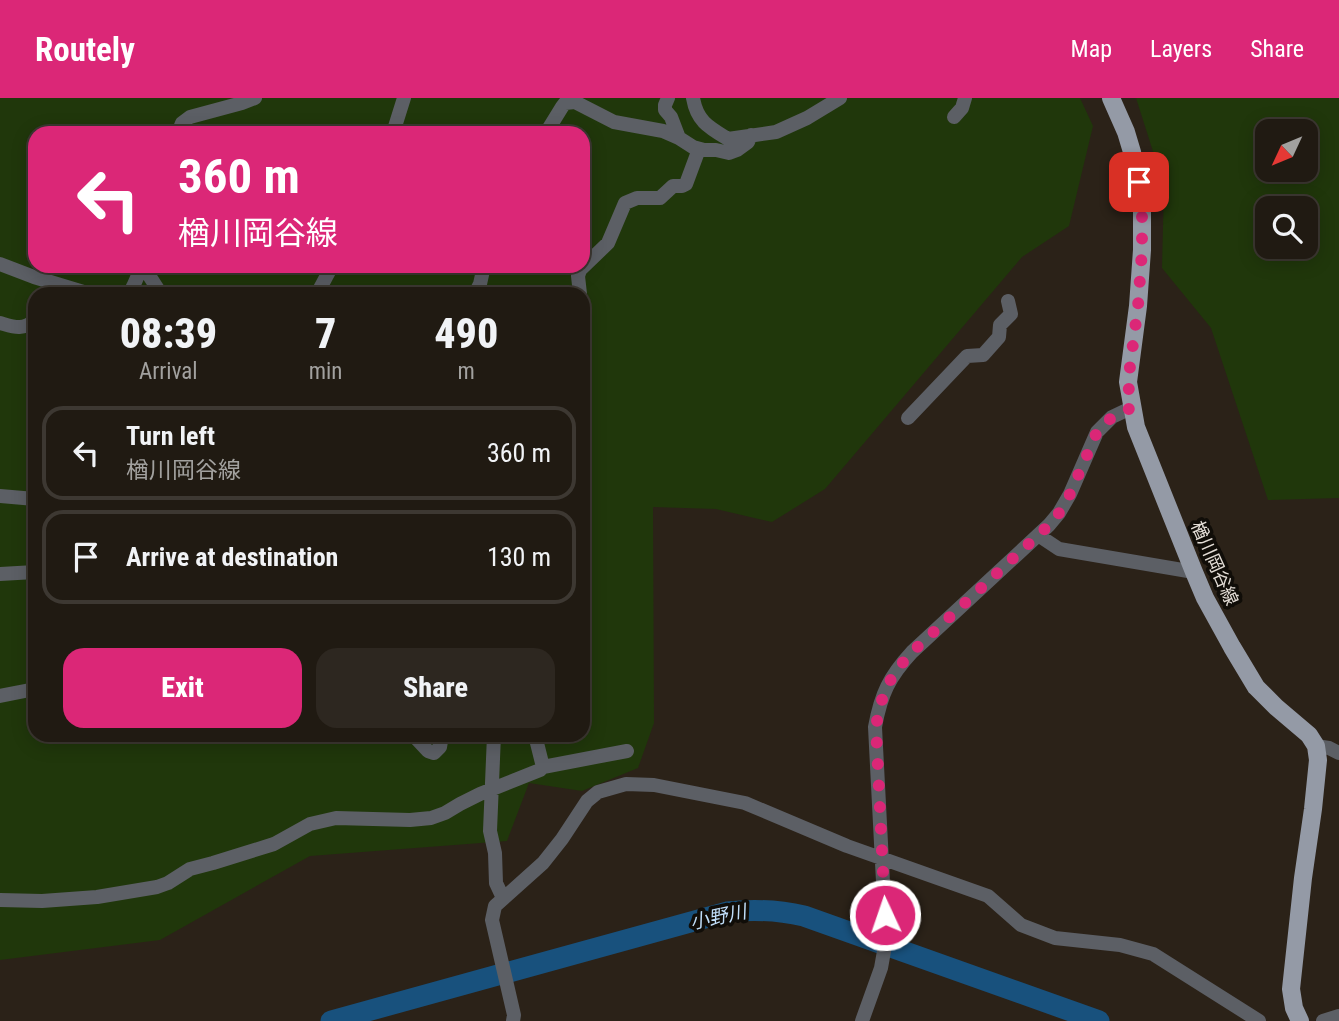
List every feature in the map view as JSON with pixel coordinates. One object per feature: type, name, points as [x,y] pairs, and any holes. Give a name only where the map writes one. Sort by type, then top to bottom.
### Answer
[{"type":"main road","name":"楢川岡谷線","points":[[1111,98],[1132,152],[1142,204],[1138,306],[1128,382],[1136,427],[1205,598],[1256,687],[1309,735],[1316,746]]},
{"type":"main road","points":[[1300,1021],[1294,1008],[1291,989],[1313,809],[1318,760],[1316,746]]},
{"type":"street","points":[[182,126],[190,117],[255,98]]},
{"type":"street","points":[[395,126],[404,98]]},
{"type":"street","points":[[693,98],[695,111],[701,120],[728,139],[776,132],[841,98]]},
{"type":"street","points":[[954,117],[962,108],[965,98]]},
{"type":"street","points":[[550,126],[565,103],[575,102],[614,122],[663,131],[699,149],[729,153],[748,142],[751,135]]},
{"type":"street","points":[[631,125],[655,120],[666,104]]},
{"type":"street","points":[[666,104],[679,138]]},
{"type":"street","points":[[590,260],[608,243],[625,204],[637,198],[660,198],[673,186],[686,184],[699,149]]},
{"type":"street","points":[[0,264],[48,287]]},
{"type":"street","points":[[908,418],[967,356],[983,355],[999,337],[1000,325],[1011,314],[1008,301]]},
{"type":"street","points":[[0,323],[19,329],[28,325]]},
{"type":"street","points":[[862,1021],[875,987],[885,945],[876,727],[878,708],[886,688],[896,670],[912,652],[1059,513],[1097,432],[1112,417],[1131,408]]},
{"type":"street","points":[[0,496],[28,498]]},
{"type":"street","points":[[1038,535],[1059,549],[1194,572]]},
{"type":"street","points":[[0,574],[28,572]]},
{"type":"street","points":[[0,696],[28,691]]},
{"type":"street","points":[[420,742],[434,753],[438,751],[441,742]]},
{"type":"street","points":[[494,742],[490,831],[495,853],[496,883],[503,898]]},
{"type":"street","points":[[537,742],[543,767]]},
{"type":"street","points":[[1316,746],[1339,753]]},
{"type":"street","points":[[0,900],[42,901],[144,890],[167,883],[190,869],[274,844],[310,824],[336,818],[432,818],[543,767],[627,751]]},
{"type":"street","points":[[513,1021],[514,1015],[492,920],[495,906],[543,863],[587,802],[598,792],[626,784],[654,785],[745,803],[882,859],[988,896],[1021,925],[1055,938],[1120,945],[1153,954],[1259,1021]]},
{"type":"street","points":[[1324,1021],[1339,1016]]},
{"type":"green space","points":[[0,98],[1080,98],[1093,126],[1069,226],[1022,257],[825,489],[772,522],[716,509],[653,507],[654,723],[638,768],[582,791],[529,783],[507,841],[310,856],[160,940],[0,960]]},
{"type":"green space","points":[[1136,98],[1339,98],[1339,498],[1268,500],[1211,328],[1162,268],[1164,186]]},
{"type":"waterway","name":"小野川","points":[[331,1021],[727,912],[756,910],[804,916],[1099,1021]]},
{"type":"route","points":[[885,915],[876,727],[878,708],[896,670],[912,652],[1049,525],[1070,494],[1097,432],[1112,417],[1131,408],[1128,382],[1142,250],[1139,182]]}]
